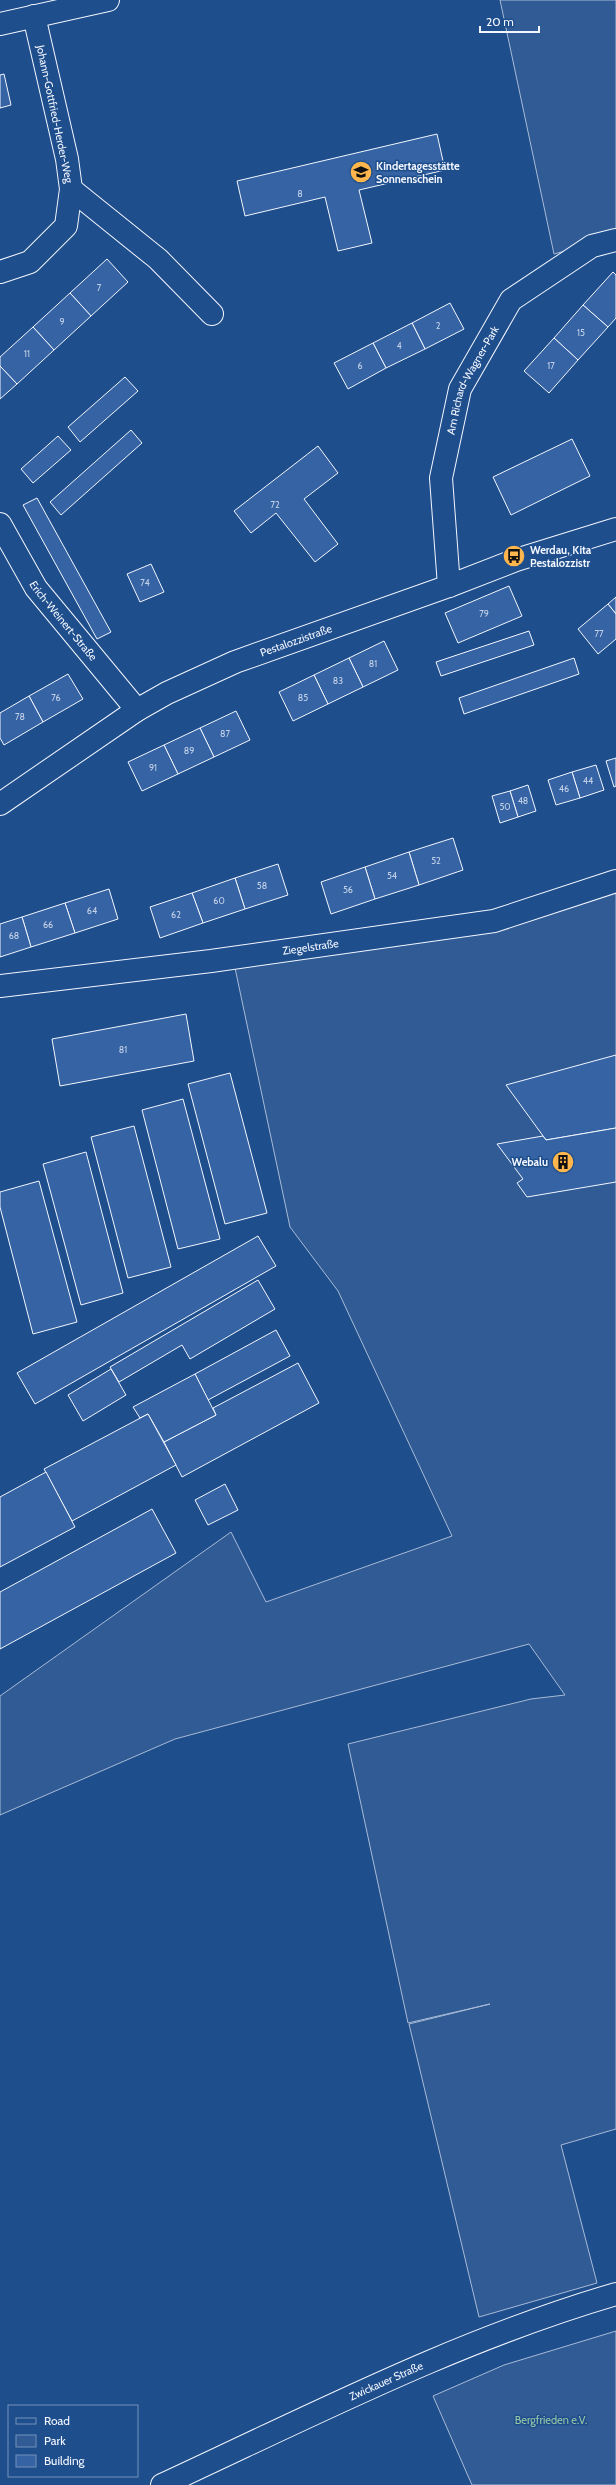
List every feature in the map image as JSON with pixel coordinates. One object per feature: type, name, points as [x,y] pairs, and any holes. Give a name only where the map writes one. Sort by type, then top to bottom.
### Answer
[{"type":"street","points":[[0,24],[108,0]]},
{"type":"street","name":"Johann-Gottfried-Herder-Weg","points":[[0,272],[30,262],[66,226],[71,189],[67,159],[34,16]]},
{"type":"street","points":[[71,189],[158,259],[212,314]]},
{"type":"street","name":"Am Richard-Wagner-Park","points":[[449,586],[441,478],[460,389],[511,300],[592,246],[616,240]]},
{"type":"street","name":"Erich-Weinert-Straße","points":[[0,524],[36,588],[137,710]]},
{"type":"street","name":"Pestalozzistraße","points":[[0,804],[137,710],[167,693],[235,662],[449,586],[516,560],[616,529]]},
{"type":"street","name":"Ziegelstraße","points":[[0,986],[211,961],[494,921],[616,881]]},
{"type":"street","name":"Zwickauer Straße","points":[[162,2485],[463,2347],[577,2306],[616,2294]]},
{"type":"green space","points":[[500,0],[616,0],[616,237],[554,254]]},
{"type":"green space","points":[[616,890],[616,2129],[561,2145],[597,2283],[479,2317],[409,2024],[490,2004],[408,2023],[348,1744],[531,1699],[565,1695],[529,1644],[175,1739],[0,1815],[0,1696],[231,1532],[266,1602],[452,1536],[338,1291],[290,1227],[235,968]]},
{"type":"green space","name":"Bergfrieden e.V.","points":[[616,2331],[616,2485],[472,2485],[433,2396],[504,2365]]},
{"type":"building","points":[[4,74],[11,105],[0,108],[0,75]]},
{"type":"building","points":[[437,134],[445,170],[359,190],[372,243],[338,251],[325,197],[245,216],[237,181]]},
{"type":"building","points":[[107,259],[128,282],[91,316],[70,293]]},
{"type":"building","points":[[613,272],[616,275],[616,318],[608,327],[583,305]]},
{"type":"building","points":[[70,293],[91,316],[54,350],[33,327]]},
{"type":"building","points":[[450,303],[464,329],[425,349],[412,323]]},
{"type":"building","points":[[583,305],[608,327],[578,360],[554,338]]},
{"type":"building","points":[[412,323],[425,349],[386,368],[373,343]]},
{"type":"building","points":[[33,327],[54,350],[17,384],[0,366],[0,357]]},
{"type":"building","points":[[554,338],[578,360],[549,393],[524,371]]},
{"type":"building","points":[[373,343],[386,368],[348,389],[334,363]]},
{"type":"building","points":[[0,366],[17,384],[0,399]]},
{"type":"building","points":[[125,377],[138,391],[80,442],[68,427]]},
{"type":"building","points":[[131,430],[142,443],[61,515],[50,502]]},
{"type":"building","points":[[58,436],[71,450],[33,483],[21,469]]},
{"type":"building","points":[[572,439],[590,476],[511,515],[493,477]]},
{"type":"building","points":[[318,446],[338,473],[304,499],[338,544],[315,562],[276,513],[251,533],[234,511]]},
{"type":"building","points":[[37,498],[111,632],[97,639],[23,505]]},
{"type":"building","points":[[151,564],[164,592],[140,602],[127,574]]},
{"type":"building","points":[[509,586],[522,616],[458,643],[445,613]]},
{"type":"building","points":[[616,597],[616,614],[608,604]]},
{"type":"building","points":[[608,604],[616,614],[616,639],[598,654],[578,629]]},
{"type":"building","points":[[529,631],[534,645],[441,676],[436,662]]},
{"type":"building","points":[[384,641],[398,670],[363,687],[349,658]]},
{"type":"building","points":[[349,658],[363,687],[328,704],[314,675]]},
{"type":"building","points":[[574,658],[579,674],[464,714],[459,698]]},
{"type":"building","points":[[68,674],[83,699],[43,722],[29,696]]},
{"type":"building","points":[[314,675],[328,704],[293,721],[279,692]]},
{"type":"building","points":[[29,696],[43,722],[4,745],[0,738],[0,713]]},
{"type":"building","points":[[236,711],[250,740],[214,757],[200,728]]},
{"type":"building","points":[[200,728],[214,757],[178,774],[164,745]]},
{"type":"building","points":[[164,745],[178,774],[142,791],[128,762]]},
{"type":"building","points":[[616,758],[616,786],[614,787],[606,761]]},
{"type":"building","points":[[596,765],[604,790],[580,798],[572,772]]},
{"type":"building","points":[[572,772],[580,798],[556,805],[548,780]]},
{"type":"building","points":[[528,785],[536,811],[518,817],[510,791]]},
{"type":"building","points":[[510,791],[518,817],[500,823],[492,796]]},
{"type":"building","points":[[453,838],[463,870],[419,885],[409,852]]},
{"type":"building","points":[[409,852],[419,885],[375,899],[365,867]]},
{"type":"building","points":[[278,864],[288,895],[245,909],[235,878]]},
{"type":"building","points":[[365,867],[375,899],[331,914],[321,882]]},
{"type":"building","points":[[235,878],[245,909],[203,923],[192,893]]},
{"type":"building","points":[[109,889],[118,919],[75,933],[65,903]]},
{"type":"building","points":[[192,893],[203,923],[160,938],[150,907]]},
{"type":"building","points":[[65,903],[75,933],[31,947],[22,917]]},
{"type":"building","points":[[22,917],[31,947],[0,957],[0,924]]},
{"type":"building","points":[[186,1014],[194,1061],[60,1086],[52,1039]]},
{"type":"building","points":[[616,1055],[616,1128],[546,1140],[506,1085]]},
{"type":"building","points":[[230,1073],[267,1213],[225,1224],[188,1084]]},
{"type":"building","points":[[183,1099],[220,1239],[178,1249],[142,1110]]},
{"type":"building","points":[[134,1126],[171,1267],[128,1278],[91,1137]]},
{"type":"building","name":"Webalu","points":[[616,1128],[616,1182],[527,1197],[517,1183],[523,1179],[497,1144],[543,1136],[546,1140]]},
{"type":"building","points":[[86,1152],[123,1293],[81,1305],[43,1164]]},
{"type":"building","points":[[39,1181],[77,1322],[33,1334],[0,1207],[0,1192]]},
{"type":"building","points":[[258,1236],[276,1266],[35,1404],[17,1373]]},
{"type":"building","points":[[258,1280],[275,1309],[190,1359],[182,1345],[119,1382],[110,1367]]},
{"type":"building","points":[[276,1330],[290,1356],[208,1400],[195,1374]]},
{"type":"building","points":[[298,1363],[319,1403],[182,1477],[164,1442],[216,1415],[213,1408]]},
{"type":"building","points":[[111,1369],[126,1395],[83,1421],[68,1395]]},
{"type":"building","points":[[195,1374],[216,1415],[164,1442],[148,1414],[140,1418],[133,1407]]},
{"type":"building","points":[[148,1414],[176,1465],[72,1521],[44,1469]]},
{"type":"building","points":[[46,1472],[75,1527],[0,1567],[0,1497]]},
{"type":"building","points":[[225,1484],[238,1510],[208,1525],[195,1500]]},
{"type":"building","points":[[152,1509],[176,1553],[0,1649],[0,1592]]},
{"type":"place","name":"Kindertagesstätte Sonnenschein","points":[[361,172]]},
{"type":"place","name":"Werdau, Kita Pestalozzistr","points":[[514,556]]},
{"type":"place","name":"Webalu","points":[[563,1162]]}]
